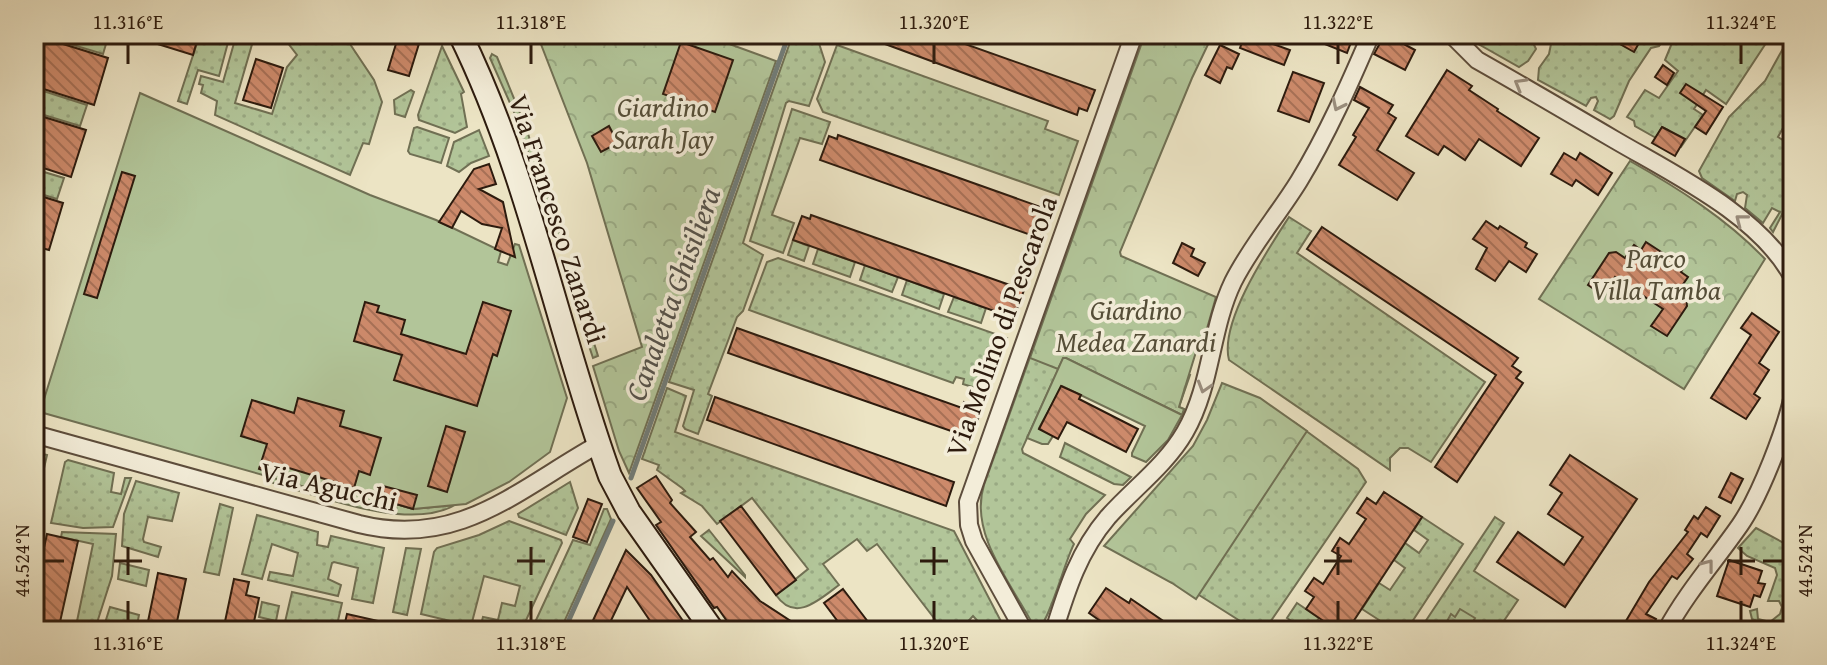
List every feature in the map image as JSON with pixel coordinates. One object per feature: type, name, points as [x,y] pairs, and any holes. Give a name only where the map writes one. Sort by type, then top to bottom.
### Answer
[{"type":"main road","name":"Via Francesco Zanardi","points":[[460,34],[494,113],[615,486],[629,512],[713,631]]},
{"type":"street","name":"Via Molino di Pescarola","points":[[1024,631],[970,533],[967,510],[969,493],[1134,34]]},
{"type":"street","points":[[1054,631],[1071,579],[1086,547],[1111,514],[1168,455],[1187,429],[1203,393],[1224,307],[1234,280],[1304,173],[1371,34]]},
{"type":"street","points":[[1451,34],[1477,60],[1674,174],[1733,214],[1772,249],[1793,278]]},
{"type":"street","points":[[1666,631],[1690,590],[1749,508],[1784,427],[1793,395]]},
{"type":"street","name":"Via Agucchi","points":[[34,434],[359,524],[400,530],[430,529],[478,516],[599,444]]},
{"type":"green space","points":[[54,34],[93,37],[95,34],[109,34],[103,54],[53,39]]},
{"type":"green space","points":[[200,34],[230,35],[219,76],[198,70],[187,104],[178,101]]},
{"type":"green space","points":[[243,34],[255,34],[235,103],[272,114],[287,67],[297,55],[284,38],[285,34],[328,34],[348,41],[374,80],[382,102],[369,144],[363,143],[350,175],[215,115],[217,101],[201,93],[201,76],[223,82],[236,36],[241,38]]},
{"type":"green space","name":"Giardino Sarah Jay","points":[[537,34],[702,34],[776,61],[629,473],[619,451],[593,366],[642,347],[587,163]]},
{"type":"green space","points":[[793,34],[816,34],[825,62],[809,106],[786,103],[743,243],[763,255],[708,394],[712,396],[698,434],[683,426],[694,390],[669,382]]},
{"type":"green space","name":"Giardino Medea Zanardi","points":[[1145,34],[1213,34],[1120,252],[1121,256],[1216,297],[1179,407],[1184,409],[1182,415],[1066,358],[1058,369],[1030,358]]},
{"type":"green space","points":[[1466,34],[1529,34],[1536,49],[1528,61],[1519,67]]},
{"type":"green space","points":[[1553,34],[1772,34],[1726,104],[1706,90],[1694,109],[1703,115],[1681,147],[1665,137],[1668,130],[1662,127],[1656,138],[1635,126],[1634,121],[1627,117],[1645,90],[1659,98],[1678,71],[1665,60],[1672,43],[1671,35],[1667,35],[1659,46],[1651,48],[1629,81],[1610,119],[1594,110],[1598,101],[1596,97],[1591,98],[1586,106],[1538,80],[1539,68],[1549,54]]},
{"type":"green space","points":[[1791,34],[1793,121],[1788,119],[1778,137],[1793,146],[1793,193],[1773,232],[1770,228],[1780,212],[1772,208],[1763,223],[1745,208],[1747,195],[1743,192],[1737,194],[1735,201],[1702,178],[1699,171],[1729,117],[1765,81]]},
{"type":"green space","points":[[837,45],[1048,121],[1045,129],[1078,141],[1059,195],[823,112],[817,99]]},
{"type":"green space","points":[[442,46],[464,92],[461,94],[467,127],[455,133],[419,120],[418,115]]},
{"type":"green space","points":[[492,54],[497,57],[527,130],[539,172],[535,172],[514,112],[490,58]]},
{"type":"green space","points":[[34,88],[87,105],[80,126],[34,112]]},
{"type":"green space","points":[[411,90],[414,92],[405,117],[395,114],[394,100]]},
{"type":"green space","points":[[140,93],[370,195],[436,220],[501,251],[498,262],[507,265],[515,244],[519,245],[567,398],[550,452],[509,482],[466,504],[413,509],[380,499],[376,507],[40,412]]},
{"type":"green space","points":[[792,109],[830,122],[822,144],[800,138],[772,215],[794,223],[783,253],[750,241]]},
{"type":"green space","points":[[414,128],[449,138],[441,163],[408,151]]},
{"type":"green space","points":[[479,130],[489,156],[459,172],[447,166],[454,142]]},
{"type":"green space","name":"Parco Villa Tamba","points":[[1630,161],[1701,205],[1765,259],[1684,389],[1539,299]]},
{"type":"green space","points":[[34,169],[64,178],[57,199],[34,192]]},
{"type":"green space","points":[[542,177],[561,237],[557,245],[537,179]]},
{"type":"green space","points":[[1289,217],[1311,231],[1297,253],[1485,382],[1431,462],[1408,448],[1400,448],[1390,458],[1390,470],[1229,360],[1231,326],[1238,306]]},
{"type":"green space","points":[[793,240],[809,246],[804,261],[788,255]]},
{"type":"green space","points":[[818,249],[855,262],[850,277],[813,264]]},
{"type":"green space","points":[[778,258],[1007,338],[988,392],[963,384],[964,379],[956,377],[953,383],[749,310],[767,262]]},
{"type":"green space","points":[[581,262],[582,268],[572,272],[598,356],[593,358],[563,267]]},
{"type":"green space","points":[[865,265],[898,277],[892,292],[860,280]]},
{"type":"green space","points":[[907,280],[944,294],[939,309],[902,295]]},
{"type":"green space","points":[[954,297],[986,308],[981,323],[948,312]]},
{"type":"green space","points":[[1038,335],[1190,375],[1179,407],[1184,409],[1182,415],[1063,359],[1022,449],[1023,453],[1105,495],[1086,514],[1070,539],[1074,544],[1049,612],[1041,625],[1031,621],[994,556],[986,538],[981,503],[984,485]]},
{"type":"green space","points":[[1063,358],[1182,415],[1168,440],[1146,462],[1132,456],[1145,426],[1062,386],[1039,428],[1053,436],[1048,444],[1027,438]]},
{"type":"green space","points":[[1222,383],[1260,398],[1307,431],[1196,599],[1104,546],[1193,446]]},
{"type":"green space","points":[[667,388],[686,396],[675,432],[954,531],[1006,631],[987,631],[973,616],[959,631],[944,631],[877,544],[867,551],[857,539],[823,564],[839,585],[807,606],[791,607],[783,603],[776,595],[808,569],[752,498],[717,524],[702,506],[681,493],[685,491],[682,488],[657,470],[659,465],[642,459]]},
{"type":"green space","points":[[1294,422],[1358,469],[1366,482],[1264,631],[1256,631],[1185,583]]},
{"type":"green space","points":[[1065,443],[1131,477],[1123,485],[1114,484],[1060,457]]},
{"type":"green space","points":[[34,452],[47,455],[34,512]]},
{"type":"green space","points":[[68,460],[114,473],[111,492],[121,494],[125,478],[131,478],[113,527],[83,528],[51,523]]},
{"type":"green space","points":[[268,476],[376,507],[379,499],[413,509],[455,505],[413,515],[388,513],[336,502],[267,481]]},
{"type":"green space","points":[[136,481],[179,493],[172,521],[148,517],[143,539],[161,547],[158,557],[122,546],[124,514]]},
{"type":"green space","points":[[570,482],[578,508],[566,535],[519,517],[518,514]]},
{"type":"green space","points":[[220,504],[233,508],[219,575],[204,572]]},
{"type":"green space","points":[[604,509],[607,509],[611,519],[560,631],[531,631],[573,540],[590,545]]},
{"type":"green space","points":[[257,515],[318,532],[317,545],[328,547],[331,536],[384,548],[373,603],[352,599],[358,568],[334,562],[328,579],[341,585],[338,596],[268,580],[270,572],[293,576],[298,553],[272,544],[262,579],[242,574]]},
{"type":"green space","points":[[1422,517],[1463,544],[1406,631],[1372,631],[1379,620],[1362,609],[1379,583],[1390,590],[1405,568],[1394,560],[1405,543],[1419,553],[1428,540],[1414,530]]},
{"type":"green space","points":[[1495,517],[1504,523],[1474,571],[1518,600],[1497,631],[1419,631]]},
{"type":"green space","points":[[509,521],[562,543],[521,631],[480,628],[483,617],[498,620],[502,603],[515,606],[520,586],[484,576],[471,626],[421,614],[437,548],[479,535]]},
{"type":"green space","points":[[1756,528],[1793,548],[1793,631],[1784,631],[1752,619],[1750,611],[1757,609],[1758,619],[1770,622],[1780,614],[1782,607],[1779,601],[1768,601],[1777,575],[1775,568],[1747,556],[1738,548]]},
{"type":"green space","points":[[709,530],[745,575],[745,577],[701,536]]},
{"type":"green space","points":[[62,532],[116,534],[112,576],[95,629],[76,626],[93,544],[61,537]]},
{"type":"green space","points":[[406,548],[421,549],[407,615],[393,612]]},
{"type":"green space","points":[[120,563],[149,570],[146,586],[118,579]]},
{"type":"green space","points":[[292,592],[342,603],[337,625],[331,624],[329,631],[291,631],[292,624],[285,622]]},
{"type":"green space","points":[[262,602],[279,606],[276,621],[259,617]]},
{"type":"green space","points":[[1297,603],[1319,618],[1312,628],[1308,626],[1305,630],[1287,618]]},
{"type":"green space","points":[[110,607],[139,615],[136,630],[105,623]]},
{"type":"green space","points":[[1460,609],[1475,618],[1468,631],[1448,631],[1450,625],[1446,623],[1451,614],[1455,617]]},
{"type":"building","points":[[135,34],[193,34],[191,39],[197,41],[193,55],[135,37]]},
{"type":"building","points":[[399,34],[422,34],[409,76],[388,70]]},
{"type":"building","points":[[858,34],[937,34],[1095,90],[1087,111],[1079,108],[1077,115]]},
{"type":"building","points":[[1245,34],[1290,50],[1284,65],[1240,48]]},
{"type":"building","points":[[1300,34],[1354,34],[1347,53]]},
{"type":"building","points":[[1385,34],[1415,50],[1405,70],[1374,54]]},
{"type":"building","points":[[1602,34],[1644,34],[1634,52]]},
{"type":"building","points":[[34,35],[108,58],[94,105],[34,86]]},
{"type":"building","points":[[681,42],[733,60],[715,112],[663,94]]},
{"type":"building","points":[[1220,45],[1239,54],[1232,69],[1227,67],[1220,83],[1205,75]]},
{"type":"building","points":[[256,59],[283,68],[271,108],[243,100]]},
{"type":"building","points":[[1663,65],[1674,73],[1667,85],[1655,77]]},
{"type":"building","points":[[1447,70],[1472,86],[1469,90],[1497,111],[1539,138],[1521,166],[1479,139],[1465,160],[1444,146],[1438,155],[1406,136]]},
{"type":"building","points":[[1293,72],[1324,83],[1309,122],[1278,111]]},
{"type":"building","points":[[1686,84],[1723,107],[1706,134],[1695,127],[1706,111],[1680,93]]},
{"type":"building","points":[[1360,87],[1393,105],[1388,113],[1396,118],[1377,150],[1414,173],[1397,200],[1339,165],[1369,108],[1354,100]]},
{"type":"building","points":[[34,114],[86,130],[71,177],[34,165]]},
{"type":"building","points":[[609,126],[618,143],[601,152],[592,136]]},
{"type":"building","points":[[1662,127],[1685,139],[1675,156],[1652,143]]},
{"type":"building","points":[[838,135],[1052,211],[1042,239],[820,160],[829,136],[837,139]]},
{"type":"building","points":[[1564,153],[1576,160],[1580,153],[1612,173],[1598,195],[1576,180],[1572,186],[1551,174]]},
{"type":"building","points":[[489,164],[496,184],[479,189],[503,202],[515,257],[495,249],[502,228],[482,224],[461,211],[452,228],[439,222],[474,169]]},
{"type":"building","points":[[122,172],[135,176],[97,298],[84,294]]},
{"type":"building","points":[[34,194],[63,203],[49,250],[34,246]]},
{"type":"building","points":[[811,215],[1024,290],[1014,318],[793,240],[802,216],[810,219]]},
{"type":"building","points":[[1486,221],[1527,243],[1525,247],[1537,254],[1526,272],[1509,261],[1495,281],[1476,269],[1487,248],[1473,239]]},
{"type":"building","points":[[1322,227],[1518,358],[1512,366],[1521,372],[1516,378],[1523,383],[1457,482],[1435,467],[1496,375],[1307,249]]},
{"type":"building","points":[[1646,242],[1684,267],[1681,272],[1688,277],[1677,293],[1686,298],[1687,306],[1667,336],[1651,326],[1663,309],[1615,277],[1603,295],[1588,285],[1609,253],[1616,252],[1625,258],[1634,245],[1641,250]]},
{"type":"building","points":[[1182,243],[1194,249],[1191,256],[1205,263],[1198,276],[1173,263]]},
{"type":"building","points":[[365,302],[379,306],[377,312],[405,320],[401,334],[466,354],[483,302],[511,311],[497,356],[493,354],[477,406],[394,380],[402,355],[354,341]]},
{"type":"building","points":[[1752,313],[1779,332],[1759,363],[1769,370],[1754,394],[1760,398],[1746,419],[1711,398],[1751,335],[1741,328]]},
{"type":"building","points":[[737,328],[962,408],[964,402],[982,408],[971,438],[728,353]]},
{"type":"building","points":[[1061,386],[1081,395],[1079,399],[1138,429],[1126,452],[1067,422],[1058,439],[1039,429]]},
{"type":"building","points":[[715,397],[954,482],[946,506],[707,420]]},
{"type":"building","points":[[298,398],[344,411],[340,426],[381,438],[370,475],[359,471],[354,488],[276,464],[273,474],[259,469],[267,444],[241,436],[252,400],[294,413]]},
{"type":"building","points":[[446,426],[465,432],[447,492],[428,486]]},
{"type":"building","points":[[1570,455],[1637,499],[1565,607],[1497,562],[1518,532],[1564,565],[1583,537],[1548,514],[1562,493],[1550,485]]},
{"type":"building","points":[[1731,473],[1743,479],[1731,503],[1719,497]]},
{"type":"building","points":[[656,476],[672,500],[670,503],[696,532],[690,537],[710,560],[713,558],[728,577],[732,571],[760,601],[806,631],[734,631],[717,607],[714,608],[656,525],[661,522],[637,488]]},
{"type":"building","points":[[383,486],[417,495],[413,509],[379,499]]},
{"type":"building","points":[[1384,492],[1422,517],[1347,631],[1338,631],[1306,609],[1314,597],[1305,591],[1314,578],[1323,584],[1341,556],[1332,551],[1340,538],[1349,544],[1366,519],[1357,513],[1367,498],[1376,504]]},
{"type":"building","points":[[588,499],[602,504],[587,542],[573,537]]},
{"type":"building","points":[[741,506],[796,580],[776,595],[720,521]]},
{"type":"building","points":[[1706,507],[1720,516],[1707,537],[1701,533],[1687,554],[1693,559],[1677,579],[1672,576],[1646,614],[1656,619],[1650,631],[1620,631],[1649,582],[1688,532],[1685,530],[1694,516],[1698,519]]},
{"type":"building","points":[[47,534],[78,541],[60,622],[68,631],[34,631],[34,594]]},
{"type":"building","points":[[626,550],[651,575],[690,631],[657,631],[627,587],[606,631],[588,631]]},
{"type":"building","points":[[1729,560],[1762,571],[1758,583],[1765,584],[1760,597],[1754,595],[1750,607],[1717,596]]},
{"type":"building","points":[[158,573],[186,579],[175,631],[146,631]]},
{"type":"building","points":[[234,579],[249,582],[246,595],[259,598],[252,631],[223,631]]},
{"type":"building","points":[[1106,588],[1129,603],[1131,599],[1178,631],[1121,631],[1111,624],[1109,627],[1089,613]]},
{"type":"building","points":[[843,589],[875,631],[845,631],[824,603]]},
{"type":"building","points":[[347,614],[396,625],[396,631],[343,631]]},
{"type":"waterway","name":"Canaletta Ghisiliera","points":[[631,478],[789,34]]},
{"type":"waterway","name":"Canaletta Ghisiliera","points":[[564,631],[613,521]]}]
